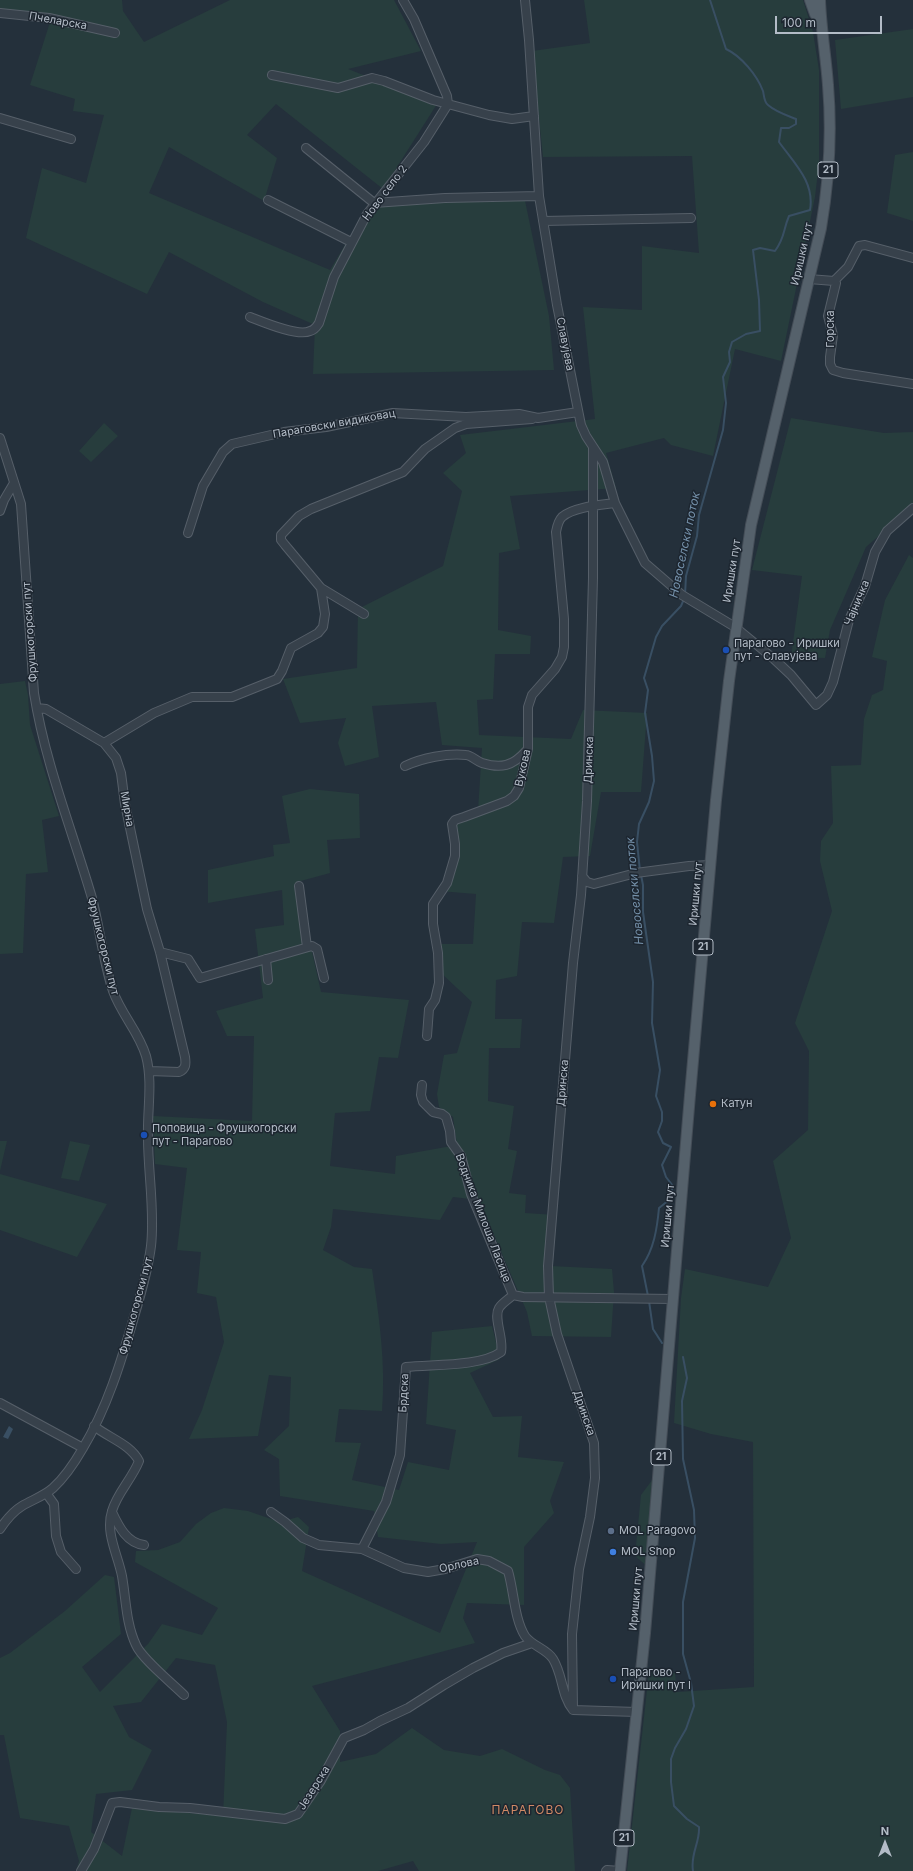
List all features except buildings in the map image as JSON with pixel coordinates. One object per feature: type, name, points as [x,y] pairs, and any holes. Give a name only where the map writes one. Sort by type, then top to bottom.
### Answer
[{"type":"main road","points":[[810,0],[815,14],[821,22]]},
{"type":"main road","name":"21","points":[[820,0],[821,22]]},
{"type":"main road","name":"Иришки пут","points":[[620,1871],[660,1470],[710,865],[735,627],[751,525],[824,210],[830,146],[828,84],[821,22]]},
{"type":"street","points":[[403,0],[414,19],[447,96],[448,104]]},
{"type":"street","name":"Славујева","points":[[525,0],[539,196],[557,305],[578,412],[586,436],[603,462],[615,503],[645,563],[682,595],[735,627],[791,675],[816,705]]},
{"type":"street","name":"Пчеларска","points":[[0,12],[49,18],[115,33]]},
{"type":"street","points":[[272,75],[338,88],[372,78],[433,100],[489,115],[512,120],[534,116]]},
{"type":"street","name":"Ново село 2","points":[[250,317],[283,329],[303,333],[310,332],[315,328],[319,323],[334,277],[351,242],[374,203],[424,142],[448,104]]},
{"type":"street","points":[[0,118],[71,139]]},
{"type":"street","points":[[306,148],[374,203],[445,198],[539,196]]},
{"type":"street","points":[[268,200],[351,242]]},
{"type":"street","points":[[543,221],[691,218]]},
{"type":"street","points":[[809,279],[834,281],[848,267],[859,246],[870,246],[913,258]]},
{"type":"street","name":"Горска","points":[[834,281],[836,286],[828,316],[833,332],[830,364],[833,370],[843,373],[913,384]]},
{"type":"street","name":"Параговски видиковац","points":[[188,533],[202,486],[223,452],[232,444],[284,432],[326,427],[393,412],[466,417],[519,414],[538,418]]},
{"type":"street","name":"Параговски видиковац","points":[[364,614],[321,588],[281,540],[280,535],[299,516],[311,509],[403,472],[425,449],[455,428],[466,424],[538,418],[578,412]]},
{"type":"street","name":"Фрушкогорски пут","points":[[0,438],[21,504],[37,708],[68,826],[92,900],[114,993],[142,1045],[149,1071],[148,1136],[152,1218],[151,1246],[146,1273],[122,1358],[94,1426],[83,1448],[64,1477],[46,1493],[22,1506],[8,1517],[0,1529]]},
{"type":"street","name":"Дринска","points":[[573,1710],[572,1634],[579,1569],[590,1516],[595,1478],[594,1443],[556,1334],[549,1297],[548,1266],[573,963],[581,895],[590,735],[593,578],[593,448]]},
{"type":"street","points":[[0,511],[4,500],[14,483]]},
{"type":"street","name":"Вукова","points":[[427,1036],[429,1010],[435,1000],[439,983],[438,953],[433,924],[433,904],[447,883],[455,856],[452,824],[455,820],[507,801],[514,796],[519,788],[528,749],[528,707],[532,695],[555,669],[562,657],[565,637],[556,532],[557,524],[562,517],[570,512],[592,506],[615,503]]},
{"type":"street","name":"Чајничка","points":[[816,705],[827,695],[834,682],[847,626],[867,582],[875,552],[887,531],[913,508]]},
{"type":"street","points":[[104,743],[154,713],[192,697],[232,697],[277,679],[285,665],[291,648],[318,633],[323,627],[325,614],[321,588]]},
{"type":"street","name":"Мирна","points":[[37,708],[46,709],[104,743],[116,758],[122,773],[125,804],[147,910],[160,952],[186,1066],[183,1071],[179,1072],[149,1071]]},
{"type":"street","points":[[405,766],[413,762],[448,755],[467,755],[482,763],[499,766],[513,764],[528,749]]},
{"type":"street","points":[[581,895],[594,884],[636,873],[689,866],[710,865]]},
{"type":"street","points":[[582,876],[587,882],[594,884]]},
{"type":"street","points":[[299,886],[307,947]]},
{"type":"street","points":[[160,952],[188,959],[200,978],[312,946],[317,949],[324,978]]},
{"type":"street","points":[[266,959],[268,980]]},
{"type":"street","name":"Водника Милоша Ласице","points":[[422,1085],[421,1095],[423,1102],[433,1112],[442,1114],[446,1117],[451,1142],[461,1156],[471,1194],[513,1295]]},
{"type":"street","points":[[513,1295],[523,1297],[673,1300]]},
{"type":"street","name":"Брдска","points":[[362,1549],[386,1502],[400,1455],[406,1367],[427,1367],[486,1359],[501,1352],[503,1344],[497,1313],[499,1307],[513,1295]]},
{"type":"street","points":[[0,1403],[83,1448]]},
{"type":"street","points":[[94,1426],[130,1449],[139,1461],[135,1471],[120,1494],[111,1512],[110,1524],[112,1541],[122,1576],[126,1604],[136,1646],[144,1656],[184,1695]]},
{"type":"street","points":[[46,1493],[54,1504],[56,1536],[61,1552],[76,1569]]},
{"type":"street","points":[[111,1512],[123,1532],[135,1544],[144,1545]]},
{"type":"street","name":"Орлова","points":[[271,1512],[303,1538],[319,1545],[362,1549],[404,1568],[428,1572],[477,1560],[489,1561],[500,1565],[508,1571],[519,1621],[525,1636],[553,1658],[567,1703],[573,1710]]},
{"type":"street","name":"Језерска","points":[[81,1871],[94,1849],[112,1803],[120,1802],[159,1807],[190,1808],[285,1819],[298,1814],[320,1782],[344,1738],[364,1730],[408,1708],[444,1684],[473,1668],[503,1653],[532,1643]]},
{"type":"street","points":[[573,1710],[637,1712]]},
{"type":"street","points":[[606,1871],[620,1871]]},
{"type":"green space","points":[[0,0],[122,0],[123,11],[144,42],[230,0],[394,0],[421,51],[348,69],[437,104],[383,189],[276,104],[247,135],[277,158],[264,201],[169,147],[149,193],[330,270],[369,205],[524,196],[549,316],[554,370],[313,374],[315,325],[263,302],[169,252],[147,294],[26,238],[42,168],[86,183],[104,115],[73,111],[75,99],[30,85],[51,19],[0,15]]},
{"type":"green space","points":[[584,0],[803,0],[813,32],[819,70],[819,163],[815,197],[781,361],[735,349],[713,456],[671,445],[664,438],[606,453],[616,488],[510,496],[520,549],[499,553],[498,630],[531,636],[530,654],[495,654],[493,699],[477,700],[479,735],[571,739],[583,710],[647,713],[641,792],[601,792],[590,856],[563,857],[554,923],[522,922],[517,976],[496,980],[495,1019],[522,1019],[520,1048],[489,1048],[488,1101],[514,1106],[508,1149],[517,1151],[509,1193],[526,1195],[525,1213],[556,1215],[551,1266],[612,1269],[614,1292],[611,1337],[532,1336],[527,1312],[479,1200],[453,1197],[440,1220],[333,1209],[331,1227],[323,1250],[354,1267],[372,1269],[382,1357],[382,1411],[339,1409],[335,1442],[361,1443],[352,1480],[399,1490],[408,1462],[449,1470],[456,1430],[426,1424],[432,1332],[492,1326],[500,1359],[470,1373],[493,1417],[522,1416],[518,1457],[564,1462],[550,1501],[554,1513],[524,1547],[524,1605],[467,1603],[463,1618],[475,1643],[312,1686],[340,1731],[340,1762],[376,1754],[412,1728],[444,1750],[480,1756],[502,1749],[545,1770],[560,1775],[570,1788],[575,1871],[419,1871],[413,1861],[378,1871],[76,1871],[79,1861],[69,1826],[20,1818],[4,1735],[0,1735],[0,1658],[10,1653],[65,1611],[105,1575],[114,1577],[121,1634],[82,1667],[100,1692],[148,1644],[162,1624],[202,1635],[218,1608],[135,1562],[136,1551],[158,1550],[180,1542],[196,1524],[211,1513],[224,1508],[248,1511],[280,1522],[298,1517],[309,1527],[302,1571],[440,1633],[477,1542],[441,1544],[378,1537],[374,1511],[280,1496],[279,1459],[264,1450],[289,1426],[291,1377],[269,1375],[258,1436],[189,1439],[202,1410],[224,1342],[216,1297],[197,1293],[201,1252],[177,1250],[187,1168],[155,1164],[153,1116],[252,1121],[254,1036],[227,1036],[216,1011],[263,998],[255,929],[284,925],[282,890],[208,903],[208,870],[274,856],[273,845],[290,843],[282,796],[310,789],[359,794],[360,838],[327,840],[330,873],[297,882],[303,945],[310,943],[321,992],[409,1000],[398,1058],[379,1057],[370,1111],[335,1113],[330,1166],[395,1174],[396,1156],[457,1145],[453,1117],[439,1107],[437,1094],[444,1055],[457,1053],[472,1002],[442,974],[439,944],[473,944],[476,894],[439,891],[453,855],[447,823],[478,811],[482,748],[442,745],[436,702],[372,706],[379,757],[345,766],[338,743],[346,718],[300,723],[283,679],[357,668],[358,609],[443,566],[462,491],[443,473],[466,453],[460,435],[595,419],[583,307],[642,310],[642,246],[699,253],[692,156],[543,157],[532,51],[590,43]],"holes":[[[176,1658],[215,1665],[227,1722],[223,1816],[132,1808],[122,1856],[91,1832],[96,1794],[132,1790],[152,1750],[129,1737],[113,1706],[141,1702]]]},
{"type":"green space","points":[[913,29],[913,97],[841,109],[835,40]]},
{"type":"green space","points":[[913,152],[913,221],[887,213],[895,155]]},
{"type":"green space","points":[[791,418],[884,433],[913,432],[913,506],[866,547],[830,630],[825,658],[791,657],[802,576],[752,570]]},
{"type":"green space","points":[[104,423],[118,436],[91,462],[79,451]]},
{"type":"green space","points":[[909,555],[913,558],[913,1871],[627,1871],[649,1672],[675,1673],[677,1692],[754,1687],[753,1442],[711,1434],[674,1423],[681,1298],[685,1269],[768,1287],[791,1238],[773,1161],[808,1130],[809,1051],[795,1023],[832,911],[820,861],[821,841],[833,823],[831,766],[861,765],[864,719],[872,695],[883,690],[887,661],[872,657],[885,600]]},
{"type":"green space","points":[[25,681],[28,695],[30,725],[59,816],[42,820],[48,872],[26,874],[23,953],[0,954],[0,684]]},
{"type":"green space","points":[[0,1141],[7,1141],[0,1171]]},
{"type":"green space","points":[[70,1141],[90,1145],[79,1181],[61,1178]]},
{"type":"green space","points":[[0,1174],[107,1204],[77,1257],[0,1230]]},
{"type":"green space","points":[[656,1475],[648,1567],[635,1556],[641,1495]]},
{"type":"water","points":[[9,1426],[13,1429],[8,1439],[3,1437]]},
{"type":"waterway","name":"Новоселски поток","points":[[685,595],[686,576],[697,536],[699,515],[723,430],[726,403],[723,377],[730,362],[729,352],[732,342],[746,334],[760,331],[759,300],[753,250],[760,248],[775,251],[782,238],[789,216],[810,210],[811,200],[802,173],[779,142],[781,128],[789,128],[796,124],[796,119],[767,104],[763,91],[753,73],[743,61],[726,49],[710,0]]},
{"type":"waterway","name":"Новоселски поток","points":[[640,871],[637,842],[639,824],[649,802],[654,781],[652,756],[645,713],[648,690],[644,678],[656,637],[662,626],[681,606],[684,599]]},
{"type":"waterway","name":"Новоселски поток","points":[[641,875],[643,885],[643,912],[653,982],[652,1023],[660,1070],[656,1096],[662,1112],[662,1121],[658,1132],[663,1143],[671,1147],[662,1165],[666,1177],[673,1186],[669,1200],[659,1208],[652,1246],[642,1266],[648,1296]]},
{"type":"waterway","name":"Новоселски поток","points":[[649,1301],[653,1329],[662,1343]]},
{"type":"waterway","name":"Новоселски поток","points":[[683,1357],[687,1378],[682,1401],[683,1459],[694,1510],[695,1538],[683,1602],[683,1654],[691,1683],[694,1706],[686,1729],[675,1748],[671,1759],[671,1782],[674,1806],[687,1819],[699,1827],[692,1865],[693,1871]]},
{"type":"place","name":"Парагово - Иришки пут - Славујева","points":[[726,650]]},
{"type":"place","name":"Катун","points":[[713,1104]]},
{"type":"place","name":"Поповица - Фрушкогорски пут - Парагово","points":[[144,1135]]},
{"type":"place","name":"MOL Paragovo","points":[[611,1531]]},
{"type":"place","name":"MOL Shop","points":[[613,1552]]},
{"type":"place","name":"Парагово - Иришки пут I","points":[[613,1679]]},
{"type":"district","name":"ПАРАГОВО","points":[[528,1810]]}]
